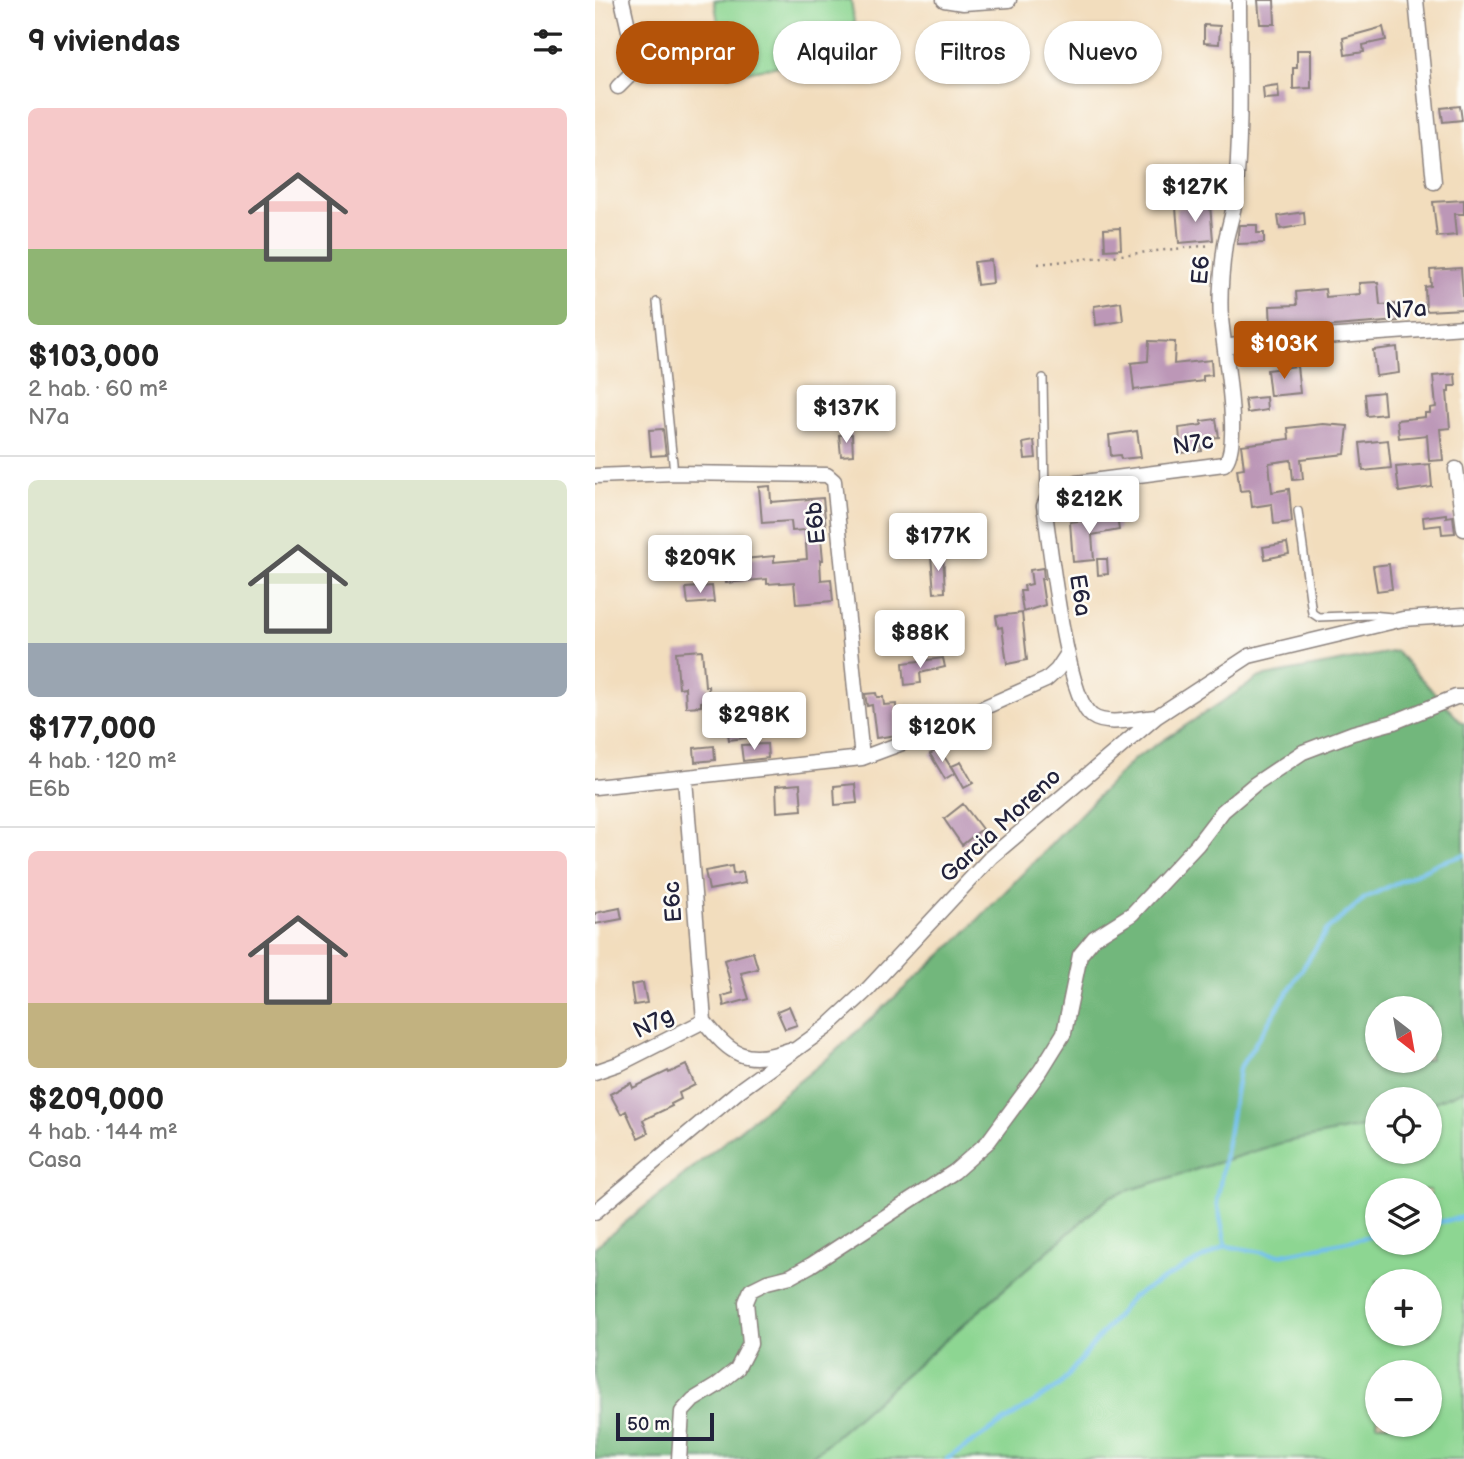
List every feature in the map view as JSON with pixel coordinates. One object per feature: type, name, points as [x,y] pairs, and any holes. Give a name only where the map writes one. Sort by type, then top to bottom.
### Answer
[{"type":"street","points":[[618,88],[632,73],[635,57],[622,0]]},
{"type":"street","points":[[944,0],[964,3],[1009,0]]},
{"type":"street","name":"E6","points":[[1229,459],[1233,437],[1226,347],[1221,319],[1225,243],[1235,199],[1238,154],[1239,0]]},
{"type":"street","points":[[1416,0],[1434,182]]},
{"type":"street","name":"N7a","points":[[1226,347],[1255,342],[1464,327]]},
{"type":"street","name":"N7c","points":[[1045,500],[1054,489],[1073,482],[1224,464],[1229,459]]},
{"type":"street","points":[[1456,469],[1464,529]]},
{"type":"street","name":"E6b","points":[[595,476],[674,473],[827,475],[834,481],[862,758]]},
{"type":"street","name":"E6a","points":[[1045,500],[1067,655],[1081,703],[1089,715],[1100,721],[1156,717]]},
{"type":"street","name":"Garcia Moreno","points":[[595,1212],[741,1089],[827,1027],[868,989],[991,857],[1156,717],[1249,656],[1403,619],[1464,615]]},
{"type":"street","points":[[595,787],[862,758],[1046,680],[1058,670],[1067,655]]},
{"type":"street","points":[[679,1459],[683,1412],[693,1399],[716,1386],[737,1369],[750,1344],[746,1302],[751,1290],[767,1282],[791,1276],[811,1265],[954,1172],[988,1142],[1034,1080],[1064,1033],[1080,955],[1094,938],[1132,914],[1197,845],[1223,811],[1255,784],[1303,752],[1353,733],[1394,722],[1456,697],[1464,698]]},
{"type":"street","name":"E6c","points":[[685,779],[704,1021]]},
{"type":"street","name":"N7g","points":[[595,1072],[621,1063],[704,1021],[721,1043],[742,1056],[752,1058],[775,1055],[800,1046]]},
{"type":"lane","points":[[657,302],[674,473]]},
{"type":"lane","points":[[1043,378],[1045,500]]},
{"type":"lane","points":[[1298,511],[1312,613],[1318,617],[1371,615],[1403,619]]},
{"type":"path","points":[[1038,264],[1225,243]]},
{"type":"green space","points":[[714,0],[851,0],[854,21],[773,21],[773,67],[759,70],[759,21],[718,21]]},
{"type":"green space","points":[[1396,651],[1464,723],[1464,1090],[1442,1099],[1442,1087],[1365,1087],[1365,1126],[1281,1143],[1111,1196],[809,1459],[595,1459],[595,1247],[829,1057],[964,934],[1133,760],[1260,677]]},
{"type":"green space","points":[[1464,1083],[1464,1459],[809,1459],[1111,1196],[1365,1116],[1365,1164],[1442,1164],[1442,1093]]},
{"type":"building","points":[[1258,0],[1274,0],[1275,24],[1260,24]]},
{"type":"building","points":[[1204,25],[1220,26],[1219,44],[1204,43]]},
{"type":"building","points":[[1383,27],[1386,40],[1363,45],[1364,52],[1345,55],[1343,38]]},
{"type":"building","points":[[1297,50],[1311,50],[1311,88],[1293,89],[1293,68],[1297,68]]},
{"type":"building","points":[[1278,85],[1279,98],[1264,99],[1263,87]]},
{"type":"building","points":[[1460,106],[1462,120],[1443,122],[1441,108]]},
{"type":"building","points":[[1464,200],[1464,214],[1454,214],[1456,235],[1437,237],[1433,202]]},
{"type":"building","points":[[1210,205],[1213,240],[1179,243],[1176,208]]},
{"type":"building","points":[[1304,212],[1305,225],[1280,229],[1278,216]]},
{"type":"building","points":[[1239,225],[1257,225],[1257,233],[1264,233],[1264,243],[1237,244]]},
{"type":"building","points":[[1120,228],[1121,249],[1105,250],[1104,229]]},
{"type":"building","points":[[991,260],[993,283],[977,285],[974,262]]},
{"type":"building","points":[[1461,268],[1464,309],[1426,311],[1425,287],[1431,286],[1430,270]]},
{"type":"building","points":[[1378,282],[1380,305],[1396,304],[1398,321],[1271,331],[1270,306],[1297,305],[1296,292],[1325,289],[1326,297],[1360,294],[1359,283]]},
{"type":"building","points":[[1121,302],[1123,321],[1096,325],[1094,306]]},
{"type":"building","points":[[1149,341],[1175,342],[1174,364],[1211,360],[1212,375],[1203,376],[1203,381],[1134,390],[1131,363],[1148,361]]},
{"type":"building","points":[[1397,347],[1399,373],[1376,376],[1373,350]]},
{"type":"building","points":[[1297,366],[1300,393],[1270,396],[1267,370]]},
{"type":"building","points":[[1455,374],[1456,386],[1449,386],[1447,392],[1450,428],[1440,429],[1443,460],[1429,461],[1427,435],[1399,438],[1397,420],[1425,417],[1425,413],[1430,413],[1430,408],[1436,407],[1433,376]]},
{"type":"building","points":[[1383,392],[1385,414],[1367,416],[1365,394]]},
{"type":"building","points":[[1266,397],[1267,410],[1247,413],[1245,399]]},
{"type":"building","points":[[1216,419],[1219,437],[1200,439],[1202,451],[1181,453],[1179,428],[1202,425],[1201,421]]},
{"type":"building","points":[[1323,424],[1348,426],[1345,454],[1301,459],[1303,479],[1293,480],[1291,460],[1269,463],[1272,492],[1289,489],[1292,522],[1274,524],[1272,504],[1252,507],[1250,490],[1240,491],[1237,469],[1244,468],[1241,445],[1289,439],[1288,428]]},
{"type":"building","points":[[663,429],[666,455],[651,456],[649,430]]},
{"type":"building","points":[[1137,431],[1141,457],[1121,459],[1120,455],[1111,456],[1109,435]]},
{"type":"building","points":[[852,434],[853,455],[841,456],[839,435]]},
{"type":"building","points":[[1388,440],[1391,468],[1363,471],[1360,443]]},
{"type":"building","points":[[1034,441],[1036,458],[1025,459],[1023,443]]},
{"type":"building","points":[[1430,464],[1432,487],[1399,492],[1396,467]]},
{"type":"building","points":[[770,486],[771,502],[823,498],[826,528],[820,528],[823,560],[820,560],[821,580],[831,579],[833,601],[796,604],[794,582],[767,584],[767,579],[726,583],[724,561],[774,556],[774,562],[807,559],[805,530],[792,531],[791,521],[762,523],[759,487]]},
{"type":"building","points":[[1446,514],[1446,517],[1453,516],[1455,533],[1442,534],[1441,525],[1424,527],[1423,517]]},
{"type":"building","points":[[1117,516],[1119,530],[1092,535],[1094,560],[1073,562],[1070,522]]},
{"type":"building","points":[[1287,543],[1289,554],[1265,559],[1263,547]]},
{"type":"building","points":[[943,554],[945,592],[934,593],[931,555]]},
{"type":"building","points":[[1097,559],[1107,559],[1108,574],[1098,575]]},
{"type":"building","points":[[1389,564],[1392,589],[1377,591],[1373,566]]},
{"type":"building","points":[[1043,568],[1044,579],[1041,579],[1045,605],[1023,612],[1020,591],[1025,591],[1024,586],[1032,584],[1030,570]]},
{"type":"building","points":[[712,586],[714,602],[688,604],[686,588]]},
{"type":"building","points":[[1022,613],[1027,660],[1007,664],[1002,627],[998,628],[996,616]]},
{"type":"building","points":[[954,634],[959,653],[941,649],[938,638]]},
{"type":"building","points":[[702,650],[709,701],[701,702],[701,706],[686,707],[685,687],[679,688],[676,652]]},
{"type":"building","points":[[943,658],[945,667],[920,673],[921,683],[905,685],[903,663]]},
{"type":"building","points":[[876,693],[877,697],[883,697],[884,705],[896,704],[897,735],[876,738],[872,705],[867,706],[865,694]]},
{"type":"building","points":[[743,716],[746,738],[729,740],[726,718]]},
{"type":"building","points":[[767,744],[768,758],[743,761],[741,745]]},
{"type":"building","points":[[714,746],[715,760],[695,762],[694,748]]},
{"type":"building","points":[[939,749],[955,773],[945,779],[930,754]]},
{"type":"building","points":[[961,762],[973,783],[964,788],[952,766]]},
{"type":"building","points":[[800,784],[802,810],[777,812],[776,786]]},
{"type":"building","points":[[855,784],[857,803],[835,805],[834,786]]},
{"type":"building","points":[[963,804],[982,829],[962,845],[944,819]]},
{"type":"building","points":[[732,866],[733,874],[743,872],[745,883],[709,890],[705,871]]},
{"type":"building","points":[[620,908],[622,919],[595,924],[595,913]]},
{"type":"building","points":[[753,952],[758,969],[741,973],[749,999],[724,1006],[722,996],[733,993],[724,960]]},
{"type":"building","points":[[643,983],[647,1003],[634,1005],[631,985]]},
{"type":"building","points":[[789,1006],[797,1025],[785,1029],[777,1011]]},
{"type":"building","points":[[686,1065],[695,1085],[679,1093],[681,1099],[671,1104],[672,1106],[643,1120],[648,1133],[638,1138],[626,1111],[621,1114],[610,1094],[631,1083],[633,1088]]},
{"type":"waterway","points":[[1226,1246],[1217,1202],[1239,1069],[1327,930],[1365,898],[1438,863],[1464,855]]},
{"type":"waterway","points":[[1442,1222],[1464,1217]]},
{"type":"waterway","points":[[947,1459],[1060,1385],[1132,1297],[1182,1269],[1226,1246],[1279,1255],[1365,1237]]}]
